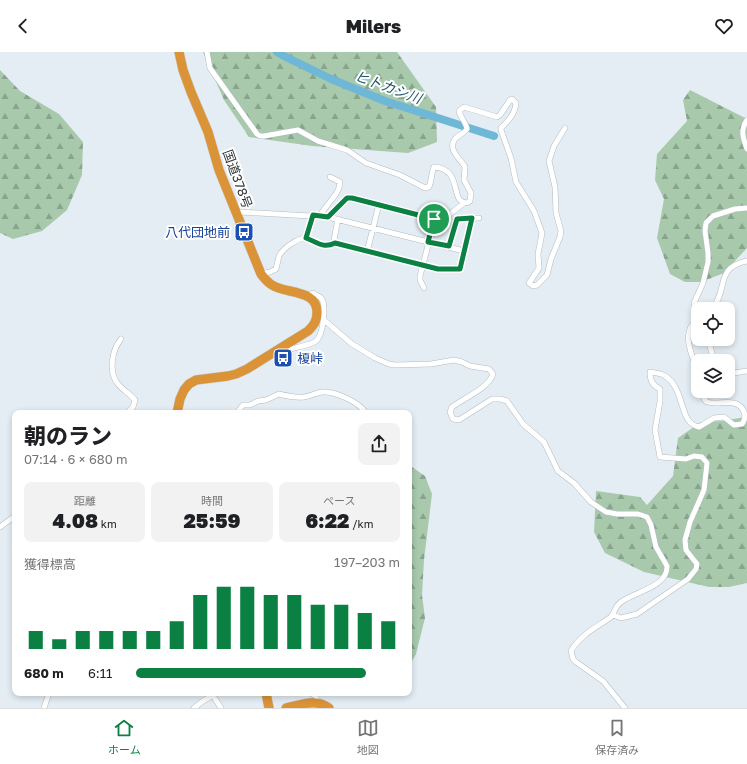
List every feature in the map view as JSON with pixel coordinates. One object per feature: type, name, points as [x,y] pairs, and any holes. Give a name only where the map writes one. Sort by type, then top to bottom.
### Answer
[{"type":"highway","name":"国道378号","points":[[179,52],[183,70],[208,132],[219,170],[261,274],[272,286],[298,292],[306,296]]},
{"type":"highway","points":[[178,410],[180,399],[184,390],[189,384],[196,380],[228,376],[247,369],[314,326],[317,319],[317,308],[313,301],[306,296]]},
{"type":"highway","points":[[267,696],[269,708]]},
{"type":"highway","points":[[286,708],[316,702],[324,704],[329,708]]},
{"type":"street","points":[[207,52],[210,68],[245,118],[260,136],[298,130],[318,141],[347,150],[366,162],[400,175],[425,188],[429,187],[431,182],[431,172],[434,167],[441,167],[448,170],[452,176],[460,200],[464,203]]},
{"type":"street","points":[[424,288],[420,280],[434,219],[440,213],[450,214],[464,203],[467,204],[471,197],[464,180],[465,167],[453,151],[455,139],[466,132],[467,129],[459,110],[464,107],[497,117],[510,100],[512,99],[516,103],[516,108],[512,117],[501,128],[501,130],[507,145],[516,182],[534,211],[540,227],[542,238],[538,254],[539,268],[529,283],[533,286],[537,285],[544,279],[549,272],[551,259],[560,238],[561,231],[556,213],[555,187],[550,161],[554,146],[565,128]]},
{"type":"street","points":[[747,120],[743,125],[742,132],[747,149]]},
{"type":"street","points":[[306,238],[316,215],[339,188],[340,182],[330,178]]},
{"type":"street","points":[[328,217],[347,198],[352,198],[434,219]]},
{"type":"street","points":[[367,252],[379,204]]},
{"type":"street","points":[[694,302],[708,262],[705,231],[706,223],[713,216],[735,209],[747,208]]},
{"type":"street","points":[[236,212],[316,215],[328,217],[449,246],[464,251]]},
{"type":"street","points":[[261,274],[276,269],[280,255],[294,242],[301,238],[306,238],[328,247],[335,243],[438,269],[460,269],[472,218]]},
{"type":"street","points":[[449,246],[457,219],[480,218]]},
{"type":"street","points":[[333,245],[338,220]]},
{"type":"street","points":[[717,302],[720,297],[724,278],[729,269],[737,263],[747,261]]},
{"type":"street","points":[[278,349],[281,351],[317,341],[324,320],[324,304],[321,298],[313,293],[306,296]]},
{"type":"street","points":[[324,320],[352,344],[374,358],[389,364],[431,364],[454,360],[470,366],[489,369],[493,374],[490,380],[483,387],[452,407],[450,412],[455,420],[458,420],[492,399],[504,400],[510,405],[523,424],[544,442],[554,467],[574,483],[591,502],[606,512],[617,514],[638,514],[647,517],[651,525],[656,547],[667,566],[665,574],[651,587],[622,602],[615,608],[613,615],[588,633],[574,646],[571,654],[576,662],[607,685],[625,708]]},
{"type":"street","points":[[691,328],[689,342],[692,354]]},
{"type":"street","points":[[121,339],[116,344],[112,366],[114,377],[118,385],[135,400],[133,407],[130,410]]},
{"type":"street","points":[[735,373],[747,371]]},
{"type":"street","points":[[613,615],[621,618],[637,614],[688,580],[694,573],[697,566],[686,550],[685,540],[690,522],[704,490],[707,463],[702,457],[694,456],[686,459],[660,457],[655,430],[660,402],[660,389],[654,386],[650,379],[650,372],[663,375],[673,382],[680,395],[687,418],[695,427],[699,428],[714,418],[724,418],[734,425],[741,424],[746,420],[746,414],[740,406],[735,403],[707,402],[703,398]]},
{"type":"street","points":[[239,410],[243,405],[266,400],[279,394],[302,397],[323,392],[347,398],[362,410]]},
{"type":"street","points":[[0,527],[12,518]]},
{"type":"street","points":[[44,708],[48,696]]},
{"type":"street","points":[[194,708],[211,696]]},
{"type":"street","points":[[215,696],[221,708]]},
{"type":"street","points":[[316,696],[316,702]]},
{"type":"green space","points":[[203,52],[397,52],[436,107],[437,142],[408,153],[312,146],[249,137],[224,100]]},
{"type":"green space","points":[[0,70],[20,91],[59,114],[83,142],[82,175],[67,210],[42,231],[13,239],[0,233]]},
{"type":"green space","points":[[690,90],[747,119],[747,248],[724,273],[701,282],[685,282],[670,274],[657,238],[664,199],[655,180],[657,154],[687,121],[683,100]]},
{"type":"green space","points":[[747,417],[747,583],[729,587],[709,587],[644,572],[605,553],[594,532],[596,491],[640,497],[647,505],[673,476],[678,438],[701,422]]},
{"type":"green space","points":[[412,467],[425,476],[432,494],[424,560],[422,595],[425,618],[416,654],[412,661]]},
{"type":"waterway","name":"ヒトカシ川","points":[[277,52],[331,79],[385,101],[494,136]]},
{"type":"place","name":"八代団地前","points":[[244,232]]},
{"type":"place","name":"榎峠","points":[[283,358]]},
{"type":"route","points":[[347,198],[379,204],[434,219],[428,242],[449,246],[457,219],[472,218],[460,269],[438,269],[423,266],[335,243],[328,247],[306,238],[313,215],[328,217],[347,198]]}]
